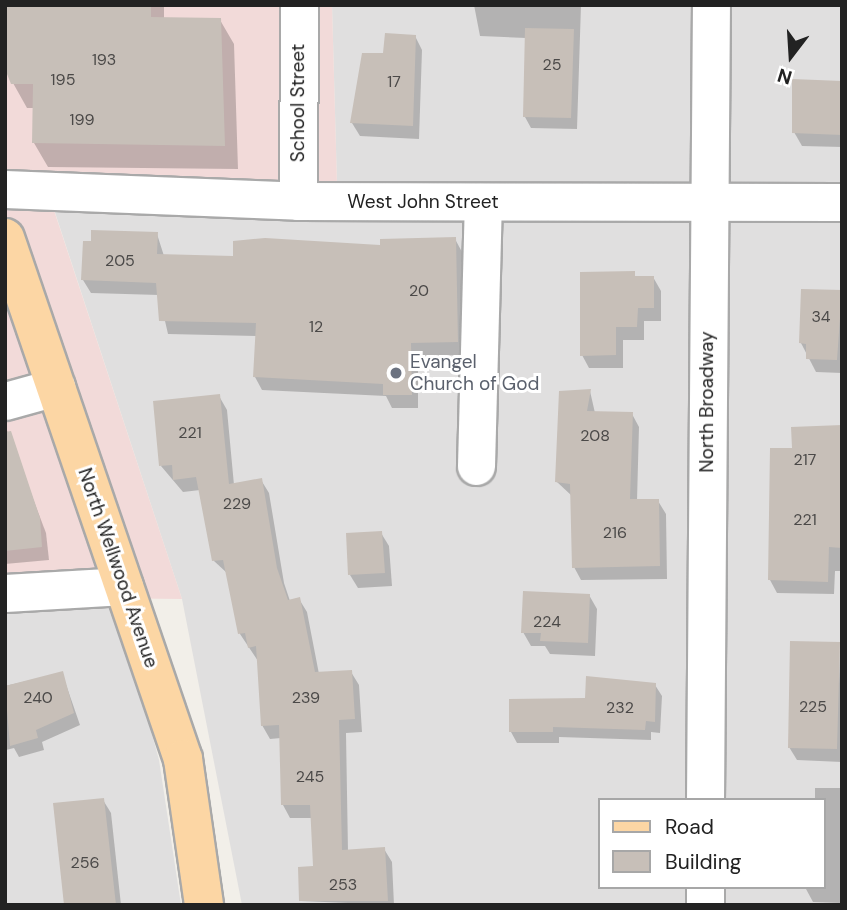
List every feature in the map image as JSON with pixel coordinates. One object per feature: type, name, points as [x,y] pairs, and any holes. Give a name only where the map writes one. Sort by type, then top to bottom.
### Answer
[{"type":"main road","name":"North Wellwood Avenue","points":[[5,238],[183,759],[204,905]]},
{"type":"street","name":"School Street","points":[[298,201],[299,5]]},
{"type":"street","name":"North Broadway","points":[[705,798],[710,5]]},
{"type":"street","name":"West John Street","points":[[5,189],[298,201],[842,202]]},
{"type":"street","points":[[476,466],[483,202]]},
{"type":"street","points":[[5,401],[57,387]]},
{"type":"street","points":[[5,593],[124,586]]},
{"type":"shaded area","points":[[5,5],[332,5],[337,185],[45,183],[182,599],[5,597]]},
{"type":"shaded area","points":[[332,5],[842,5],[842,905],[242,905],[182,599],[45,182],[337,185]]},
{"type":"shaded area","points":[[5,597],[115,598],[159,760],[181,905],[5,905]]},
{"type":"building","points":[[5,5],[151,5],[151,17],[221,18],[225,146],[32,143],[33,84],[11,84],[5,69]]},
{"type":"building","points":[[525,28],[574,29],[571,118],[523,117]]},
{"type":"building","points":[[385,33],[416,35],[413,126],[350,123],[362,53],[383,53]]},
{"type":"building","points":[[792,79],[842,81],[842,135],[792,133]]},
{"type":"building","points":[[91,230],[158,232],[157,254],[233,256],[233,241],[265,238],[380,245],[380,239],[456,237],[458,342],[411,343],[412,395],[383,395],[383,384],[253,377],[256,323],[159,321],[156,283],[81,280],[83,241],[91,241]]},
{"type":"building","points":[[635,271],[635,276],[654,276],[654,308],[638,308],[637,327],[616,327],[616,355],[580,356],[580,272]]},
{"type":"building","points":[[801,289],[842,290],[837,360],[806,359],[806,344],[799,343]]},
{"type":"building","points":[[591,389],[587,411],[633,412],[630,499],[659,499],[660,566],[572,568],[570,484],[555,482],[559,391]]},
{"type":"building","points":[[220,394],[229,484],[262,478],[277,568],[288,600],[300,597],[315,672],[352,670],[355,719],[339,720],[342,850],[385,847],[388,901],[299,901],[298,867],[313,866],[310,805],[281,805],[279,725],[261,726],[256,646],[248,648],[245,633],[238,634],[223,560],[212,561],[196,477],[173,480],[172,465],[159,466],[153,401]]},
{"type":"building","points":[[842,425],[842,548],[829,547],[828,582],[768,580],[770,448],[792,448],[791,427]]},
{"type":"building","points":[[11,431],[40,518],[42,547],[5,551],[5,432]]},
{"type":"building","points":[[382,531],[385,573],[348,575],[346,533]]},
{"type":"building","points":[[523,591],[590,594],[588,643],[540,641],[541,633],[521,633]]},
{"type":"building","points":[[790,641],[840,642],[837,749],[788,748]]},
{"type":"building","points":[[63,671],[74,713],[36,730],[38,738],[10,746],[5,686]]},
{"type":"building","points":[[586,676],[656,683],[655,722],[646,721],[645,730],[553,727],[553,732],[509,732],[509,699],[585,698]]},
{"type":"building","points":[[104,798],[116,905],[64,905],[53,803]]},
{"type":"place","name":"Evangel Church of God","points":[[396,373]]}]
